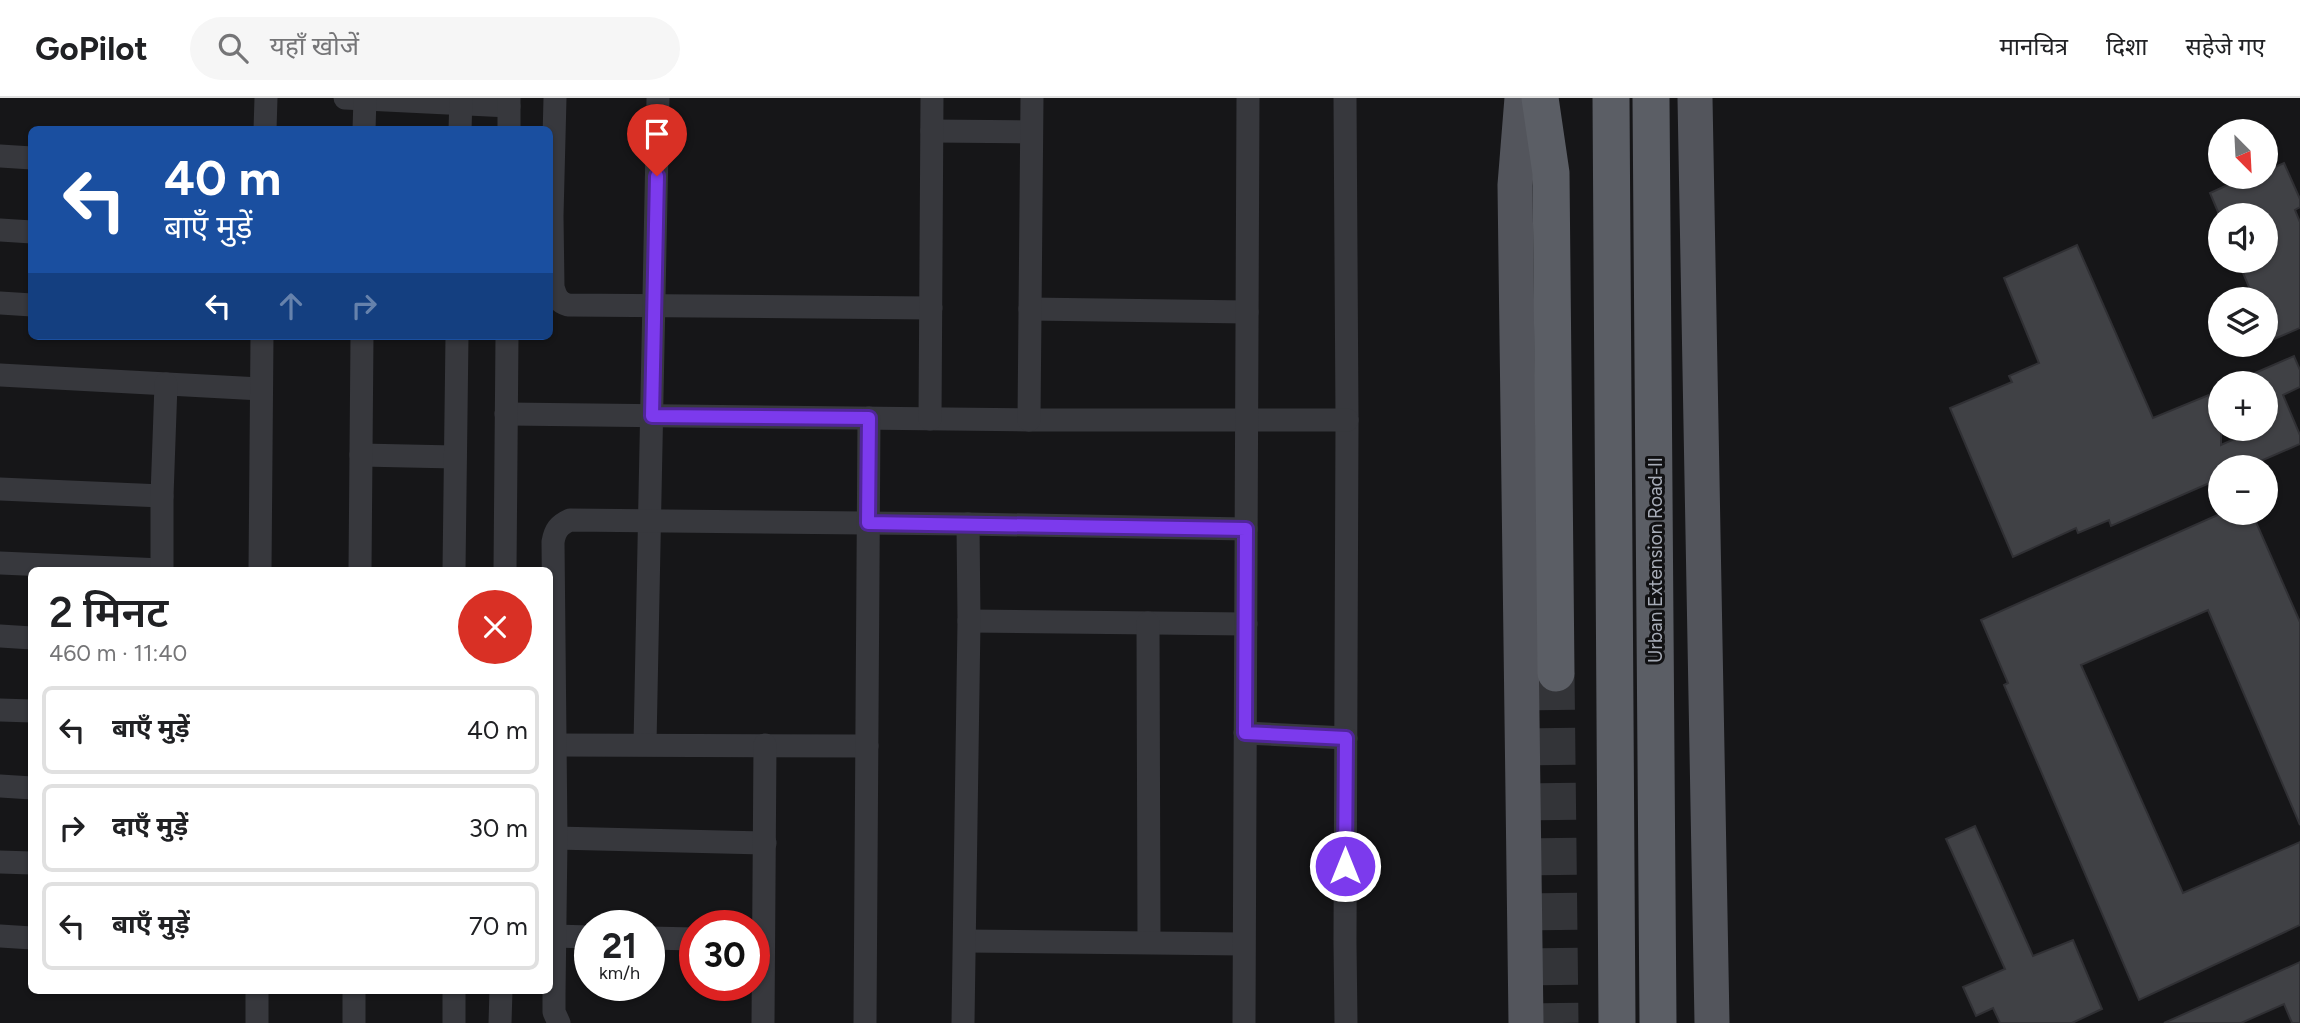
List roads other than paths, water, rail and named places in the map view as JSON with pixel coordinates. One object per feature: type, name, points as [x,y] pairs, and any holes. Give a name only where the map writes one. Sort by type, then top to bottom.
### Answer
[{"type":"highway","points":[[1540,98],[1550,173]]},
{"type":"highway","points":[[1554,98],[1550,173],[1556,673]]},
{"type":"highway","name":"Urban Extension Road-II","points":[[1611,98],[1617,1023]]},
{"type":"highway","name":"Urban Extension Road-II","points":[[1651,98],[1658,1023]]},
{"type":"main road","points":[[1522,98],[1515,185],[1526,1023]]},
{"type":"main road","points":[[1695,98],[1712,1023]]},
{"type":"street","points":[[265,126],[266,98]]},
{"type":"street","points":[[363,126],[358,98],[509,102],[509,126]]},
{"type":"street","points":[[553,177],[555,98]]},
{"type":"street","points":[[645,744],[658,98]]},
{"type":"street","points":[[930,419],[932,98]]},
{"type":"street","points":[[1029,420],[1032,98]]},
{"type":"street","points":[[1244,1023],[1248,98]]},
{"type":"street","points":[[1345,98],[1346,1023]]},
{"type":"street","points":[[460,126],[461,101]]},
{"type":"street","points":[[932,131],[1031,132]]},
{"type":"street","points":[[0,156],[28,158]]},
{"type":"street","points":[[0,230],[28,232]]},
{"type":"street","points":[[553,252],[556,297],[560,302],[568,304],[931,308]]},
{"type":"street","points":[[0,303],[28,305]]},
{"type":"street","points":[[1030,309],[1247,312]]},
{"type":"street","points":[[260,567],[262,340]]},
{"type":"street","points":[[360,567],[362,340]]},
{"type":"street","points":[[454,567],[457,340]]},
{"type":"street","points":[[505,567],[507,340]]},
{"type":"street","points":[[0,374],[261,389]]},
{"type":"street","points":[[162,567],[166,384]]},
{"type":"street","points":[[506,414],[1029,420],[1347,420]]},
{"type":"street","points":[[865,1023],[869,418]]},
{"type":"street","points":[[361,455],[455,457]]},
{"type":"street","points":[[0,489],[162,496]]},
{"type":"street","points":[[559,1023],[554,1012],[556,838],[553,542],[555,532],[561,524],[570,520],[1246,529]]},
{"type":"street","points":[[963,1023],[968,524]]},
{"type":"street","points":[[0,563],[93,567]]},
{"type":"street","points":[[969,621],[1245,624]]},
{"type":"street","points":[[1148,623],[1150,942]]},
{"type":"street","points":[[0,636],[28,638]]},
{"type":"street","points":[[0,710],[28,711]]},
{"type":"street","points":[[1245,733],[1346,738]]},
{"type":"street","points":[[555,745],[867,746]]},
{"type":"street","points":[[761,910],[765,843],[765,745]]},
{"type":"street","points":[[0,786],[28,788]]},
{"type":"street","points":[[556,838],[765,843]]},
{"type":"street","points":[[0,862],[28,863]]},
{"type":"street","points":[[0,936],[28,937]]},
{"type":"street","points":[[554,936],[574,937]]},
{"type":"street","points":[[965,941],[1243,944]]},
{"type":"street","points":[[257,994],[257,1023]]},
{"type":"street","points":[[354,994],[354,1023]]},
{"type":"street","points":[[454,994],[454,1023]]},
{"type":"street","points":[[500,1023],[501,994]]},
{"type":"street","points":[[762,1001],[763,1023]]},
{"type":"tunnel","points":[[1556,673],[1560,1023]]}]
